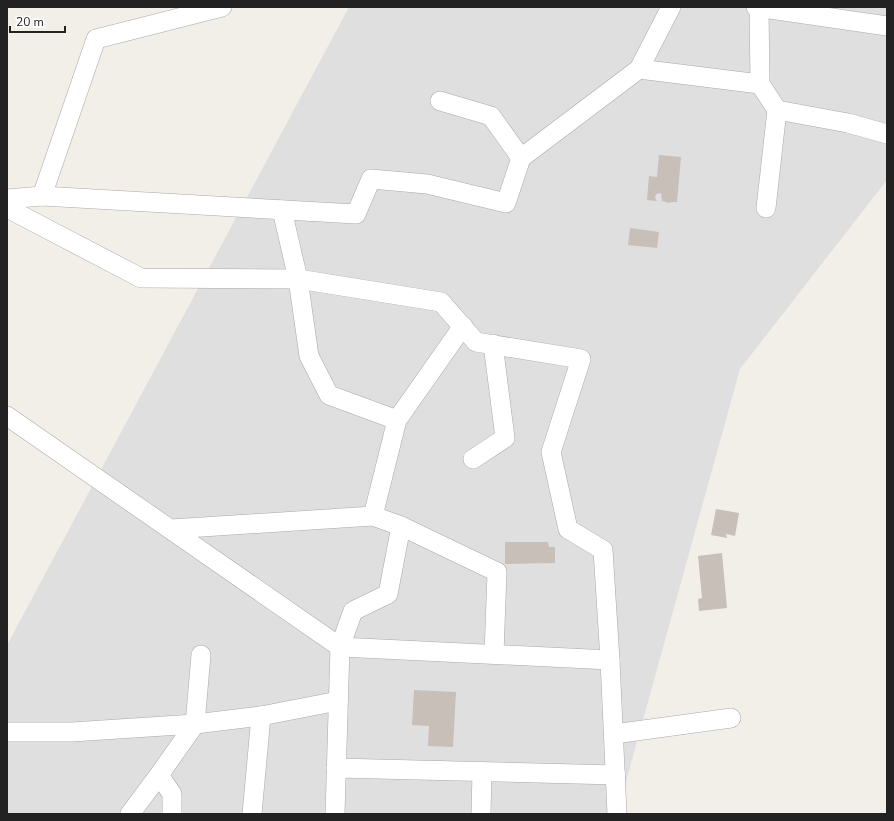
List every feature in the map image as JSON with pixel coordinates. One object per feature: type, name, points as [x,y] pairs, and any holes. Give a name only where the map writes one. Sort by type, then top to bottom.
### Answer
[{"type":"street","points":[[42,196],[96,39],[222,7]]},
{"type":"street","points":[[7,199],[42,196],[356,214],[371,179],[427,184],[506,203],[521,158],[639,69],[671,7]]},
{"type":"street","points":[[766,208],[777,110],[760,84],[758,7],[887,26]]},
{"type":"street","points":[[639,69],[760,84]]},
{"type":"street","points":[[440,101],[491,116],[521,158]]},
{"type":"street","points":[[777,110],[848,123],[887,134]]},
{"type":"street","points":[[7,208],[141,278],[298,279],[441,302],[476,342],[581,359],[551,452],[568,529],[603,550],[614,734],[617,814]]},
{"type":"street","points":[[282,210],[298,279],[309,356],[329,395],[397,420]]},
{"type":"street","points":[[373,516],[397,420],[463,326]]},
{"type":"street","points":[[473,459],[505,438],[493,344]]},
{"type":"street","points":[[7,416],[340,647],[610,660]]},
{"type":"street","points":[[171,529],[373,516],[401,526],[497,572],[494,654]]},
{"type":"street","points":[[335,814],[340,647],[353,611],[388,594],[401,526]]},
{"type":"street","points":[[130,814],[194,724],[201,655]]},
{"type":"street","points":[[7,732],[72,732],[194,724],[262,716],[338,701]]},
{"type":"street","points":[[252,814],[262,716]]},
{"type":"street","points":[[614,734],[731,718]]},
{"type":"street","points":[[336,768],[616,775]]},
{"type":"street","points":[[481,814],[482,772]]},
{"type":"street","points":[[159,775],[172,794],[172,814]]},
{"type":"shaded area","points":[[349,7],[887,7],[887,180],[740,369],[617,814],[7,814],[7,645]]},
{"type":"building","points":[[659,155],[681,157],[677,202],[670,203],[662,201],[661,193],[656,194],[655,198],[657,201],[647,200],[649,176],[657,177]]},
{"type":"building","points":[[630,228],[659,232],[657,248],[628,245]]},
{"type":"building","points":[[716,509],[739,513],[735,536],[726,534],[727,538],[711,535]]},
{"type":"building","points":[[505,542],[548,542],[549,547],[555,547],[555,563],[505,564]]},
{"type":"building","points":[[722,553],[727,608],[699,611],[698,599],[702,598],[698,556]]},
{"type":"building","points":[[414,690],[456,692],[453,747],[428,746],[429,726],[412,725]]}]
